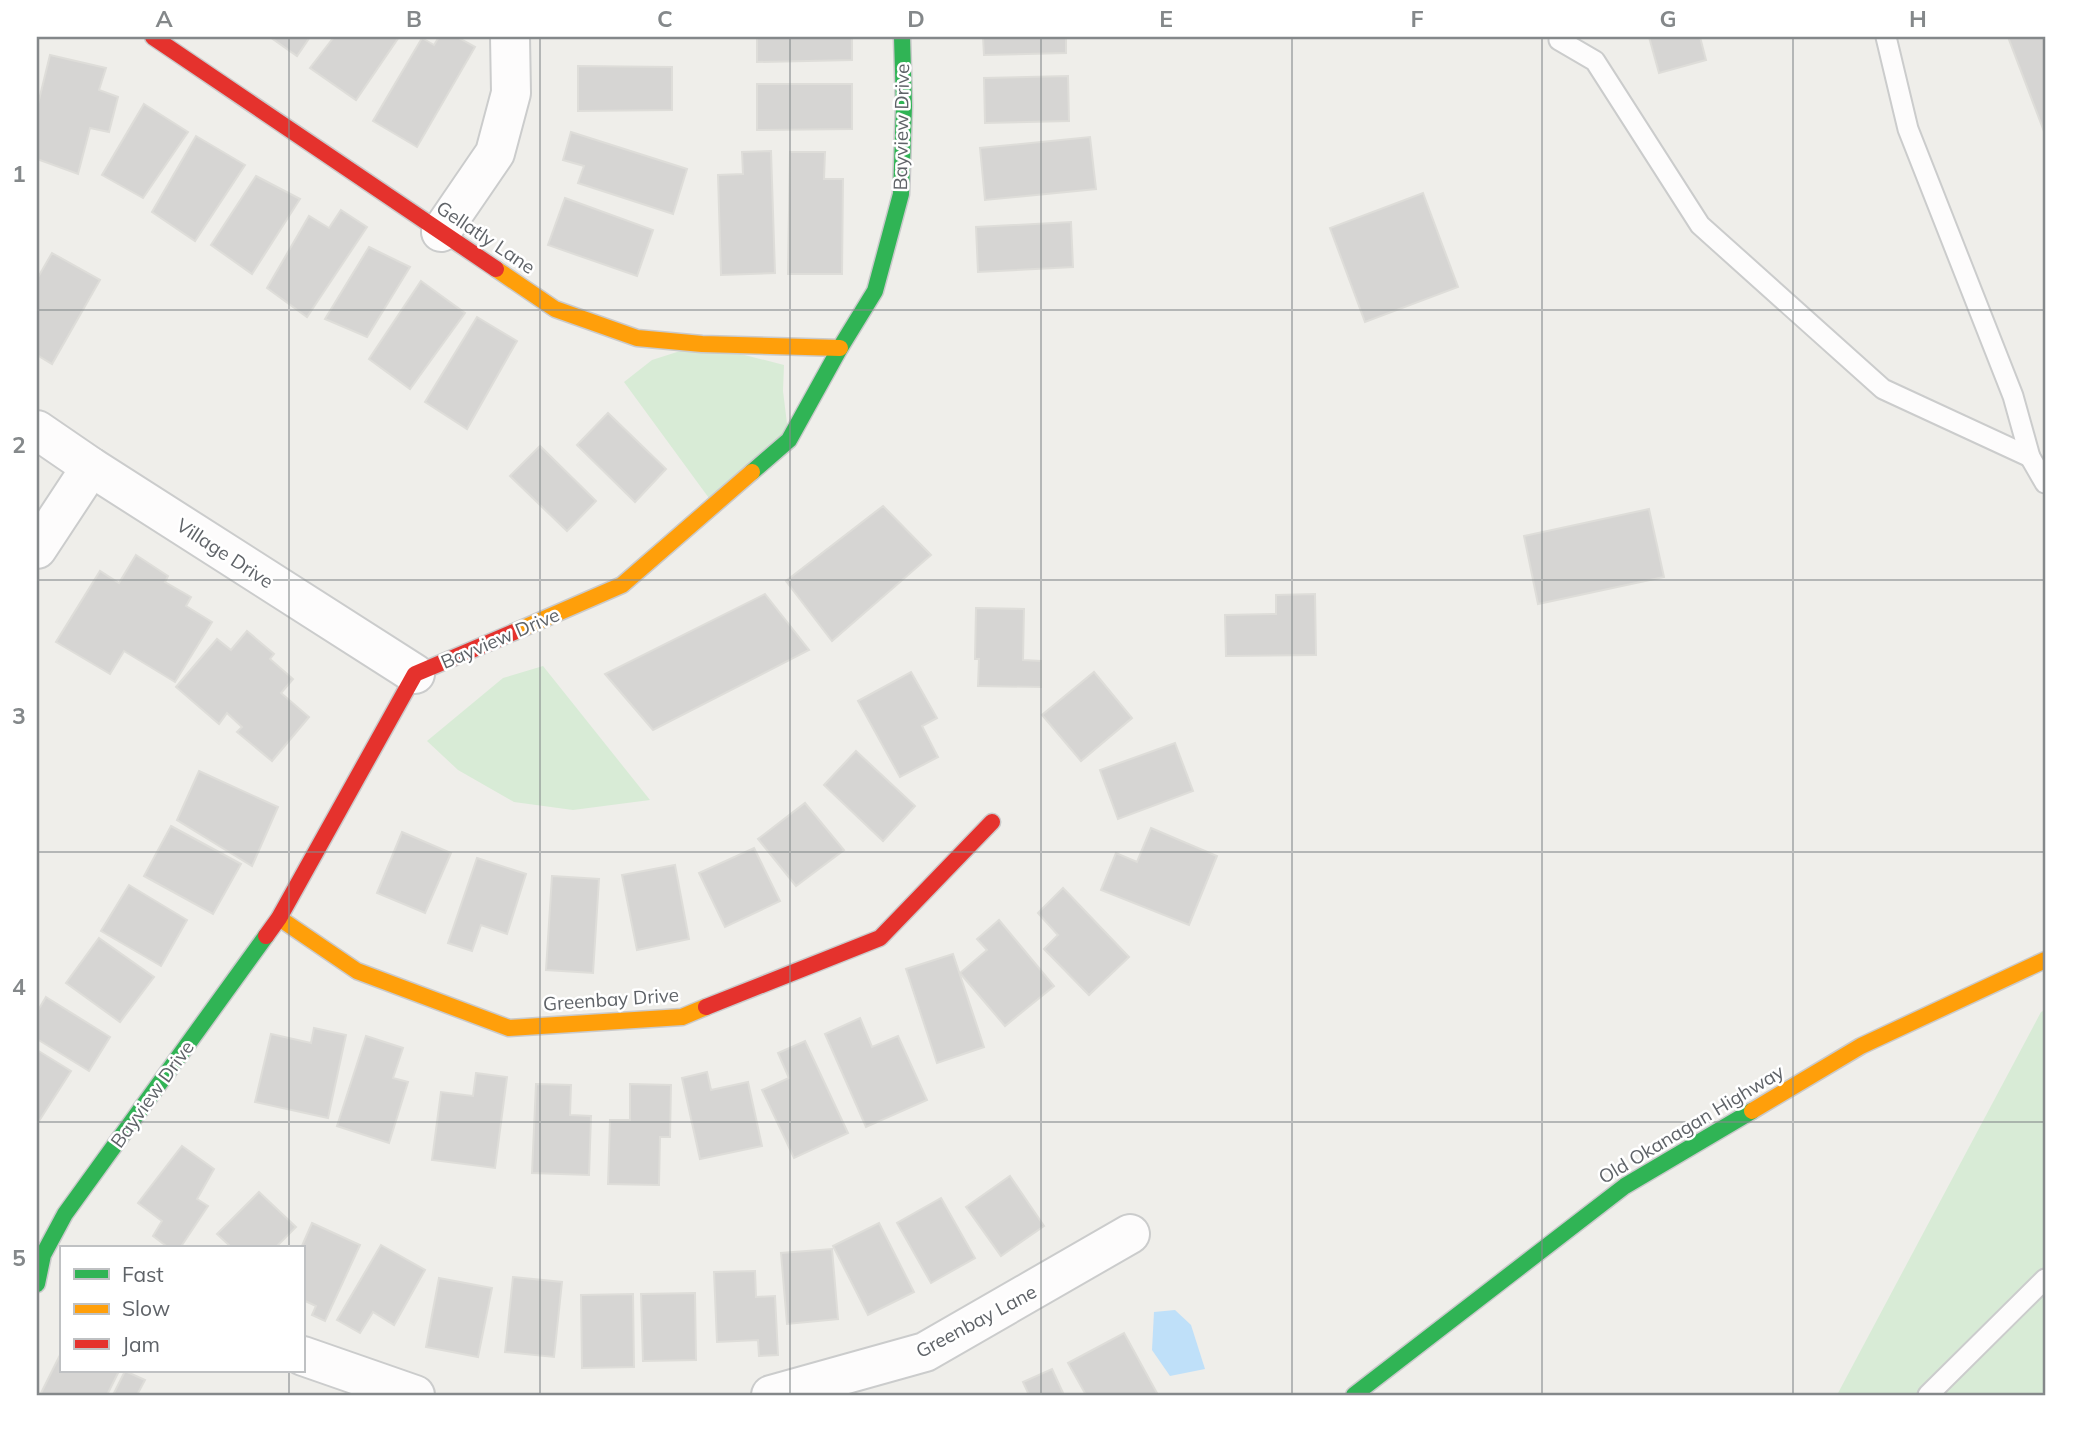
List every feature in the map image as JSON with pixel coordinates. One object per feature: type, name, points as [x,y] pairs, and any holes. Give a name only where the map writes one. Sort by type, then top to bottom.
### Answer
[{"type":"street","name":"Gellatly Lane","points":[[153,37],[555,309],[636,338],[702,344],[839,348]]},
{"type":"street","points":[[441,232],[495,153],[511,93],[510,37]]},
{"type":"street","name":"Bayview Drive","points":[[43,1262],[65,1214],[279,918],[415,674],[622,585],[789,440],[839,348],[875,291],[901,194],[904,106],[902,37]]},
{"type":"street","name":"Village Drive","points":[[37,430],[415,674]]},
{"type":"street","points":[[37,549],[91,467]]},
{"type":"street","name":"Greenbay Drive","points":[[279,918],[357,971],[509,1028],[682,1017],[880,939],[992,822]]},
{"type":"street","name":"Old Okanagan Highway","points":[[1354,1395],[1625,1186],[1861,1046],[2045,960]]},
{"type":"street","name":"Greenbay Lane","points":[[771,1395],[925,1352],[1130,1234]]},
{"type":"street","points":[[304,1356],[415,1395]]},
{"type":"lane","points":[[1886,37],[1908,128],[2013,396],[2030,457],[2045,483]]},
{"type":"lane","points":[[1559,40],[1595,61],[1700,225],[1883,389],[2030,457]]},
{"type":"lane","points":[[1928,1395],[2045,1279]]},
{"type":"green space","points":[[702,344],[784,365],[783,391],[789,440],[714,505],[624,382],[652,360]]},
{"type":"green space","points":[[543,666],[650,800],[573,810],[514,802],[458,770],[427,741],[503,678]]},
{"type":"green space","points":[[2045,1010],[2045,1395],[1837,1395],[2041,1012]]},
{"type":"water","points":[[1175,1310],[1191,1325],[1205,1369],[1170,1376],[1152,1350],[1154,1312]]},
{"type":"building","points":[[270,37],[310,37],[297,56]]},
{"type":"building","points":[[334,37],[399,37],[356,100],[310,68]]},
{"type":"building","points":[[439,37],[457,37],[475,47],[417,147],[373,121],[422,38],[434,45]]},
{"type":"building","points":[[757,37],[852,37],[852,60],[757,62]]},
{"type":"building","points":[[983,37],[1066,37],[1066,53],[984,55]]},
{"type":"building","points":[[1649,37],[1700,37],[1706,60],[1659,73]]},
{"type":"building","points":[[2008,37],[2045,37],[2045,134]]},
{"type":"building","points":[[50,55],[106,68],[99,90],[118,97],[109,132],[90,128],[78,174],[37,159],[37,108]]},
{"type":"building","points":[[578,66],[672,67],[672,110],[578,111]]},
{"type":"building","points":[[1068,76],[1069,121],[985,123],[984,78]]},
{"type":"building","points":[[757,84],[852,84],[852,129],[757,130]]},
{"type":"building","points":[[144,104],[188,132],[143,198],[102,175]]},
{"type":"building","points":[[571,132],[687,169],[673,214],[578,183],[584,166],[563,160]]},
{"type":"building","points":[[196,136],[245,165],[195,241],[152,212]]},
{"type":"building","points":[[1090,137],[1096,189],[985,200],[980,148]]},
{"type":"building","points":[[771,151],[775,273],[721,275],[718,175],[743,174],[742,152]]},
{"type":"building","points":[[790,152],[825,152],[824,179],[843,179],[842,274],[788,274]]},
{"type":"building","points":[[256,176],[300,199],[252,274],[211,245]]},
{"type":"building","points":[[1423,193],[1458,287],[1365,322],[1330,228]]},
{"type":"building","points":[[565,198],[653,230],[637,276],[548,245]]},
{"type":"building","points":[[341,210],[367,227],[307,317],[267,288],[309,216],[329,228]]},
{"type":"building","points":[[1071,222],[1073,267],[978,272],[976,227]]},
{"type":"building","points":[[369,247],[410,267],[367,337],[325,319]]},
{"type":"building","points":[[52,253],[100,280],[52,364],[37,355],[37,279]]},
{"type":"building","points":[[421,281],[465,313],[410,389],[369,359]]},
{"type":"building","points":[[477,317],[517,341],[467,429],[425,402]]},
{"type":"building","points":[[608,413],[666,469],[635,502],[577,445]]},
{"type":"building","points":[[540,446],[596,501],[567,531],[510,476]]},
{"type":"building","points":[[883,506],[931,555],[832,641],[786,581]]},
{"type":"building","points":[[1649,509],[1664,577],[1538,604],[1524,536]]},
{"type":"building","points":[[136,555],[168,576],[165,582],[191,597],[186,606],[212,622],[175,682],[124,651],[110,674],[56,642],[100,571],[119,583]]},
{"type":"building","points":[[765,594],[809,650],[653,730],[605,674]]},
{"type":"building","points":[[1315,594],[1316,655],[1226,656],[1225,615],[1276,614],[1276,595]]},
{"type":"building","points":[[976,608],[1024,609],[1023,660],[1041,661],[1041,687],[978,686],[979,659],[975,659]]},
{"type":"building","points":[[247,631],[274,654],[270,659],[293,679],[281,693],[309,717],[272,761],[237,732],[242,727],[227,713],[219,724],[176,687],[217,639],[231,650]]},
{"type":"building","points":[[911,672],[937,718],[922,726],[938,757],[900,777],[858,701]]},
{"type":"building","points":[[1094,672],[1132,718],[1081,761],[1042,715]]},
{"type":"building","points":[[1175,743],[1193,791],[1118,819],[1100,770]]},
{"type":"building","points":[[856,751],[915,806],[883,841],[824,785]]},
{"type":"building","points":[[199,771],[278,807],[252,866],[177,820]]},
{"type":"building","points":[[805,803],[844,850],[796,886],[758,839]]},
{"type":"building","points":[[171,826],[241,864],[213,914],[144,876]]},
{"type":"building","points":[[1151,828],[1217,856],[1189,925],[1101,890],[1116,853],[1137,862]]},
{"type":"building","points":[[402,832],[451,853],[425,913],[377,893]]},
{"type":"building","points":[[754,848],[780,901],[725,927],[699,873]]},
{"type":"building","points":[[477,858],[526,874],[507,934],[481,925],[472,951],[448,943]]},
{"type":"building","points":[[675,865],[689,939],[637,950],[622,875]]},
{"type":"building","points":[[552,876],[599,879],[593,973],[546,970]]},
{"type":"building","points":[[129,885],[187,920],[161,966],[101,931]]},
{"type":"building","points":[[1063,888],[1129,957],[1089,995],[1044,949],[1058,935],[1038,913]]},
{"type":"building","points":[[999,920],[1054,986],[1005,1026],[960,973],[987,950],[977,939]]},
{"type":"building","points":[[99,938],[154,977],[120,1022],[66,983]]},
{"type":"building","points":[[953,954],[984,1047],[937,1063],[906,969]]},
{"type":"building","points":[[46,997],[110,1037],[89,1071],[37,1039],[37,1012]]},
{"type":"building","points":[[860,1018],[872,1047],[898,1036],[927,1100],[866,1127],[825,1034]]},
{"type":"building","points":[[314,1028],[346,1035],[328,1118],[255,1102],[271,1034],[311,1043]]},
{"type":"building","points":[[366,1036],[403,1048],[393,1078],[408,1082],[389,1143],[337,1126]]},
{"type":"building","points":[[805,1041],[848,1133],[794,1158],[762,1090],[789,1078],[778,1053]]},
{"type":"building","points":[[37,1050],[71,1071],[39,1121],[37,1120]]},
{"type":"building","points":[[707,1072],[711,1090],[748,1082],[762,1146],[700,1159],[682,1078]]},
{"type":"building","points":[[476,1073],[507,1077],[495,1168],[432,1160],[441,1092],[473,1096]]},
{"type":"building","points":[[536,1084],[571,1085],[570,1115],[591,1116],[589,1175],[532,1173]]},
{"type":"building","points":[[630,1084],[671,1085],[670,1137],[660,1137],[659,1185],[608,1184],[610,1120],[630,1120]]},
{"type":"building","points":[[182,1146],[214,1169],[197,1199],[208,1206],[181,1246],[166,1246],[153,1236],[162,1221],[138,1203]]},
{"type":"building","points":[[1010,1176],[1044,1226],[1001,1256],[966,1207]]},
{"type":"building","points":[[259,1192],[296,1227],[277,1246],[230,1246],[217,1234]]},
{"type":"building","points":[[941,1198],[975,1258],[931,1283],[897,1223]]},
{"type":"building","points":[[312,1223],[360,1245],[325,1321],[312,1315],[316,1306],[304,1300],[304,1246],[302,1246]]},
{"type":"building","points":[[879,1223],[914,1292],[868,1315],[833,1246]]},
{"type":"building","points":[[381,1245],[425,1270],[394,1325],[373,1312],[360,1333],[337,1320]]},
{"type":"building","points":[[832,1249],[838,1319],[787,1324],[781,1253]]},
{"type":"building","points":[[755,1271],[756,1297],[775,1296],[778,1355],[759,1356],[758,1340],[717,1342],[714,1272]]},
{"type":"building","points":[[513,1277],[562,1282],[554,1357],[505,1352]]},
{"type":"building","points":[[439,1278],[492,1288],[478,1357],[426,1347]]},
{"type":"building","points":[[695,1293],[696,1360],[643,1361],[641,1294]]},
{"type":"building","points":[[633,1294],[634,1367],[582,1368],[581,1295]]},
{"type":"building","points":[[1124,1333],[1158,1395],[1086,1395],[1068,1363]]},
{"type":"building","points":[[60,1355],[60,1372],[118,1372],[107,1395],[40,1395]]},
{"type":"building","points":[[1052,1369],[1064,1395],[1029,1395],[1023,1382]]},
{"type":"building","points":[[124,1372],[145,1380],[137,1395],[113,1395]]},
{"type":"traffic: fast","points":[[752,472],[789,440],[875,291],[901,194],[904,106],[902,37]]},
{"type":"traffic: fast","points":[[37,1284],[43,1255],[65,1214],[266,936]]},
{"type":"traffic: fast","points":[[1354,1395],[1625,1186],[1752,1111]]},
{"type":"traffic: slow","points":[[496,269],[555,309],[637,338],[702,344],[840,348]]},
{"type":"traffic: slow","points":[[514,632],[622,585],[752,472]]},
{"type":"traffic: slow","points":[[279,918],[357,971],[509,1028],[682,1017],[706,1007]]},
{"type":"traffic: slow","points":[[1752,1111],[1861,1046],[2045,960]]},
{"type":"traffic: jam","points":[[153,37],[496,269]]},
{"type":"traffic: jam","points":[[266,936],[279,918],[415,674],[514,632]]},
{"type":"traffic: jam","points":[[706,1007],[880,938],[992,822]]}]
